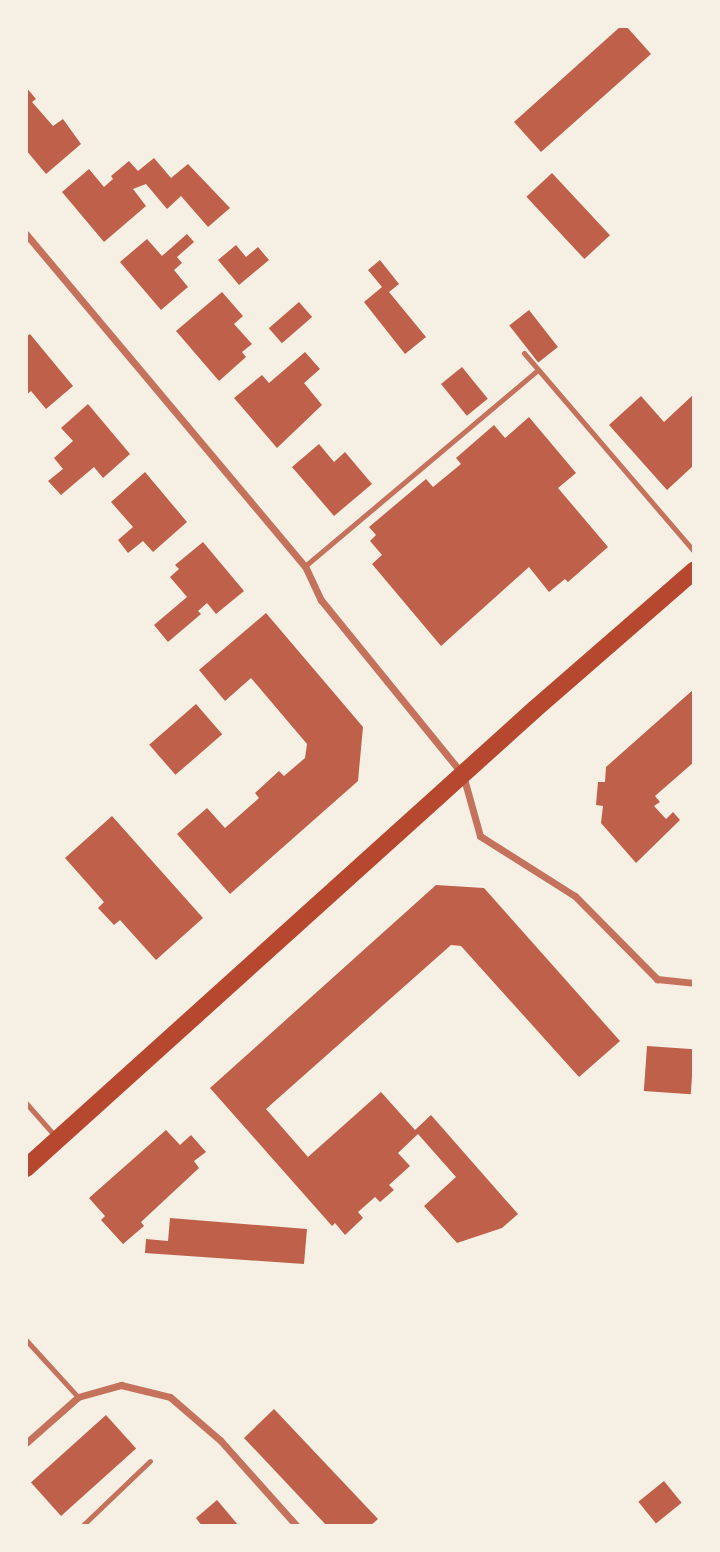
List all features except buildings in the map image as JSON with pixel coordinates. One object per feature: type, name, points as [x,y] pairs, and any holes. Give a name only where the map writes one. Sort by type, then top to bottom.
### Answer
[{"type":"main road","points":[[26,1168],[694,571]]},
{"type":"street","points":[[26,234],[305,566],[321,600],[463,775],[480,836],[575,896],[657,979],[694,983]]},
{"type":"street","points":[[26,1443],[78,1397],[121,1385],[170,1397],[220,1440],[297,1526]]},
{"type":"lane","points":[[524,353],[694,551]]},
{"type":"lane","points":[[305,566],[538,370]]},
{"type":"lane","points":[[26,1103],[58,1139]]},
{"type":"lane","points":[[26,1340],[78,1397]]},
{"type":"lane","points":[[82,1526],[150,1461]]}]
